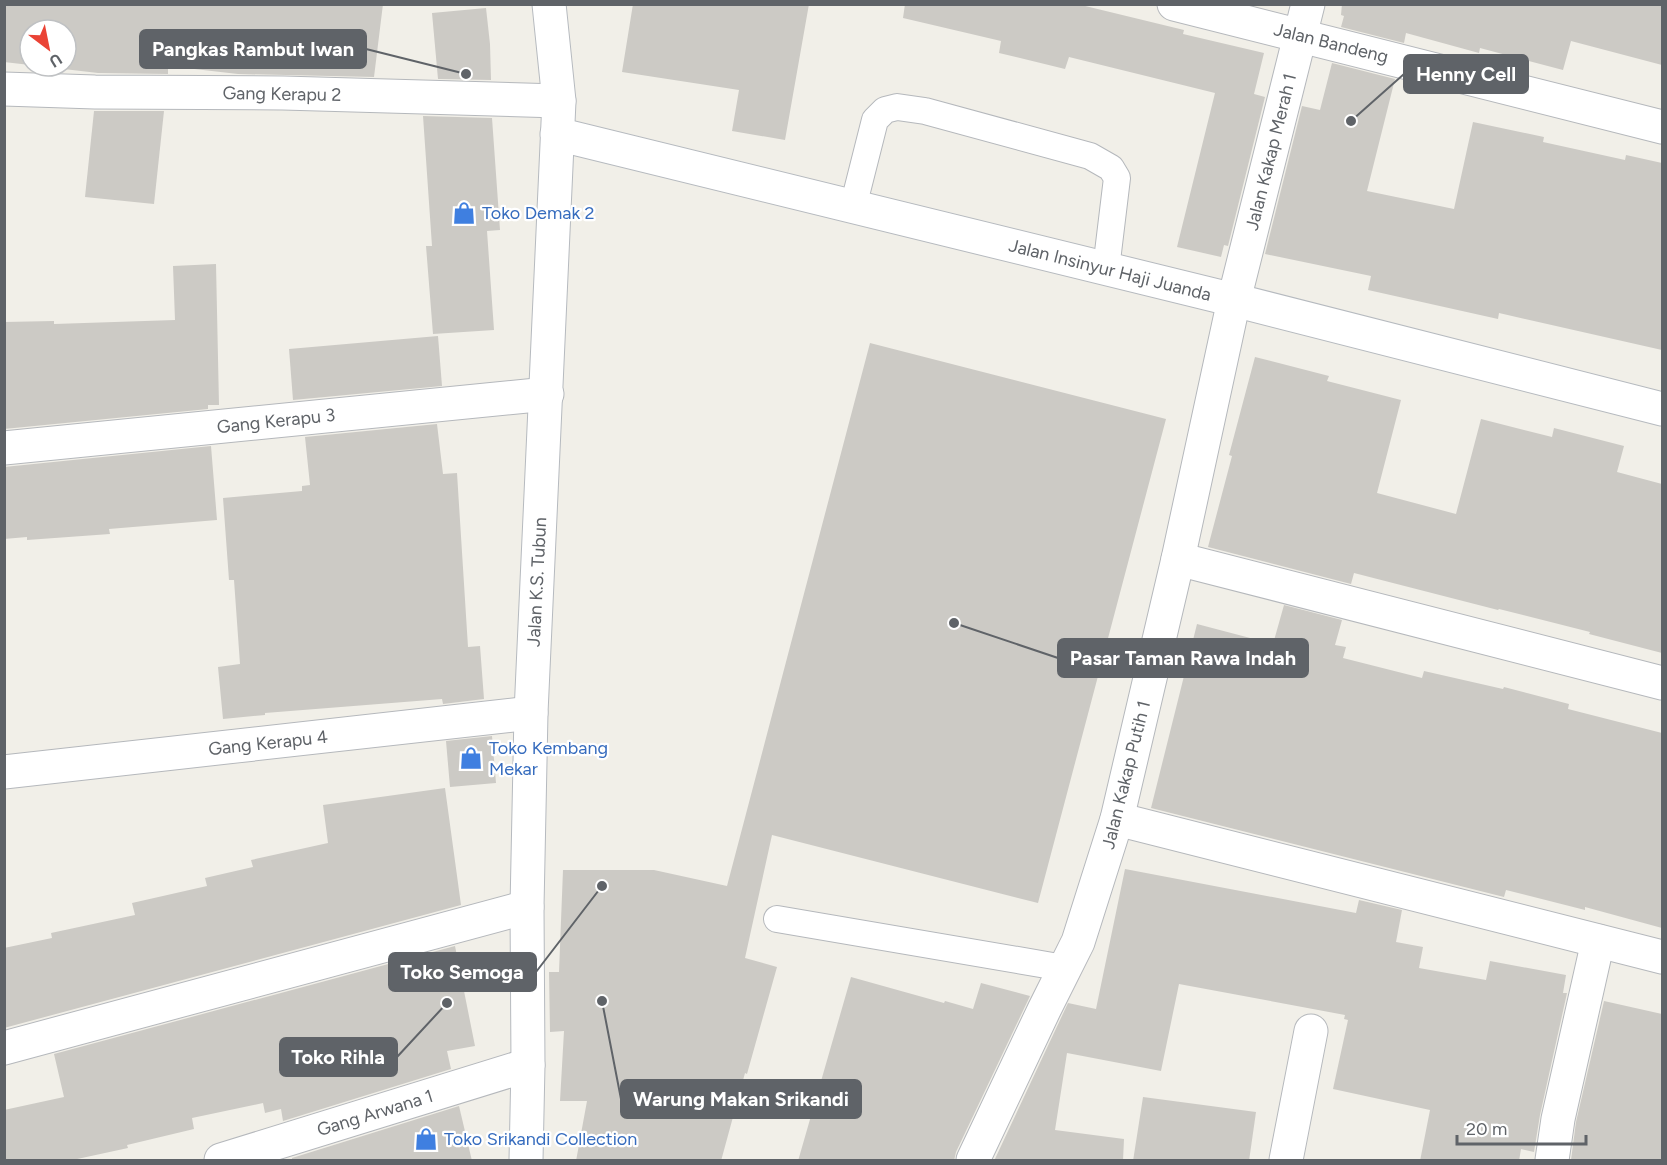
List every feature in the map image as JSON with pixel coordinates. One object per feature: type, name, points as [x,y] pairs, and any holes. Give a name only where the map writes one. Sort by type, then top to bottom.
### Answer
[{"type":"street","name":"Jalan K.S. Tubun","points":[[526,1161],[527,907],[531,713],[559,101],[549,4]]},
{"type":"street","name":"Jalan Bandeng","points":[[1174,4],[1304,20],[1662,127]]},
{"type":"street","name":"Jalan Kakap Merah 1","points":[[1234,300],[1304,20]]},
{"type":"street","name":"Gang Kerapu 2","points":[[4,89],[283,93],[559,101]]},
{"type":"street","name":"Jalan Insinyur Haji Juanda","points":[[557,134],[1234,300],[1662,409]]},
{"type":"street","name":"Jalan Kakap Putih 1","points":[[973,1161],[1078,942],[1117,819],[1178,559],[1234,300]]},
{"type":"street","name":"Gang Kerapu 3","points":[[4,448],[547,394]]},
{"type":"street","points":[[1178,559],[1662,683]]},
{"type":"street","name":"Gang Kerapu 4","points":[[4,772],[531,713]]},
{"type":"street","points":[[1117,819],[1662,957]]},
{"type":"street","points":[[4,1048],[527,907]]},
{"type":"street","points":[[1552,1161],[1558,1119],[1598,941]]},
{"type":"street","points":[[1286,1161],[1311,1031]]},
{"type":"street","name":"Gang Arwana 1","points":[[221,1161],[528,1065]]},
{"type":"lane","points":[[853,207],[875,120],[885,110],[897,107],[925,111],[1090,156],[1111,168],[1117,178],[1106,269]]},
{"type":"lane","points":[[777,919],[1064,968]]},
{"type":"building","points":[[4,4],[383,4],[374,77],[238,74],[168,66],[168,74],[78,71],[78,18],[18,18],[18,64],[4,62]]},
{"type":"building","points":[[633,4],[809,4],[785,140],[732,131],[739,90],[622,72]]},
{"type":"building","points":[[905,4],[1077,4],[1184,30],[1183,34],[1264,53],[1254,94],[1265,97],[1228,246],[1224,245],[1221,257],[1177,247],[1215,93],[1069,57],[1065,69],[999,53],[1001,41],[903,18]]},
{"type":"building","points":[[1342,4],[1662,4],[1662,65],[1571,41],[1563,70],[1480,48],[1479,53],[1406,33],[1404,43],[1341,27],[1344,16],[1341,15]]},
{"type":"building","points":[[486,8],[491,80],[438,79],[432,13]]},
{"type":"building","points":[[1332,63],[1395,79],[1367,191],[1454,209],[1473,122],[1544,137],[1543,142],[1625,160],[1626,155],[1662,163],[1662,350],[1499,313],[1498,319],[1368,290],[1371,276],[1265,254],[1302,106],[1320,110]]},
{"type":"building","points":[[94,111],[164,111],[154,204],[85,197]]},
{"type":"building","points":[[423,116],[492,118],[500,230],[487,231],[494,330],[433,334],[426,246],[432,246]]},
{"type":"building","points":[[216,264],[219,405],[208,405],[208,409],[4,429],[4,322],[54,321],[54,324],[175,320],[173,266]]},
{"type":"building","points":[[438,336],[442,386],[293,400],[289,349]]},
{"type":"building","points":[[870,343],[1166,419],[1038,903],[772,835],[745,958],[777,967],[721,1161],[576,1161],[587,1101],[560,1101],[564,1031],[550,1032],[549,972],[559,972],[563,870],[654,870],[727,886]]},
{"type":"building","points":[[1255,357],[1329,376],[1327,381],[1401,400],[1377,493],[1456,514],[1481,419],[1552,437],[1554,428],[1624,446],[1617,472],[1662,484],[1662,653],[1589,634],[1590,632],[1354,573],[1351,584],[1208,547]]},
{"type":"building","points":[[437,424],[443,474],[457,473],[468,647],[480,646],[484,699],[443,704],[442,699],[265,713],[265,715],[223,719],[218,667],[240,664],[234,580],[229,580],[223,498],[302,491],[302,486],[310,485],[305,437]]},
{"type":"building","points":[[211,446],[217,520],[109,529],[110,534],[27,540],[27,537],[4,539],[4,467]]},
{"type":"building","points":[[1284,605],[1342,620],[1335,645],[1346,647],[1343,658],[1422,678],[1424,671],[1503,689],[1504,687],[1569,704],[1568,709],[1662,733],[1662,928],[1585,907],[1585,910],[1506,890],[1504,897],[1151,808],[1197,624],[1273,644]]},
{"type":"building","name":"Toko Kembang Mekar","points":[[492,736],[496,783],[450,787],[446,741]]},
{"type":"building","points":[[445,788],[461,905],[4,1028],[4,948],[52,938],[51,933],[135,915],[132,903],[207,886],[205,878],[253,867],[251,860],[328,843],[323,805]]},
{"type":"building","points":[[1125,869],[1356,913],[1359,900],[1402,910],[1396,942],[1423,947],[1419,968],[1486,980],[1490,961],[1566,975],[1563,993],[1567,993],[1534,1152],[1521,1149],[1519,1161],[1420,1161],[1430,1110],[1333,1089],[1348,1020],[1344,1019],[1345,1015],[1179,984],[1161,1071],[1067,1053],[1055,1130],[1124,1139],[1123,1161],[994,1161],[1068,1003],[1096,1009]]},
{"type":"building","points":[[455,946],[475,1046],[447,1051],[451,1069],[283,1121],[281,1109],[265,1113],[263,1103],[192,1118],[194,1129],[127,1145],[128,1148],[68,1161],[4,1161],[4,1110],[64,1097],[54,1054]]},
{"type":"building","points":[[851,977],[973,1009],[981,983],[1030,996],[956,1152],[954,1161],[798,1161]]},
{"type":"building","points":[[1604,1001],[1662,1014],[1662,1161],[1571,1160],[1576,1122]]},
{"type":"building","points":[[1143,1097],[1256,1112],[1249,1161],[1133,1161]]},
{"type":"building","name":"Toko Srikandi Collection","points":[[459,1106],[472,1161],[292,1161],[292,1158]]},
{"type":"place","name":"Pangkas Rambut Iwan","points":[[466,74]]},
{"type":"place","name":"Henny Cell","points":[[1351,121]]},
{"type":"place","name":"Toko Demak 2","points":[[464,213]]},
{"type":"place","name":"Pasar Taman Rawa Indah","points":[[954,623]]},
{"type":"place","name":"Toko Kembang Mekar","points":[[471,758]]},
{"type":"place","name":"Toko Semoga","points":[[602,886]]},
{"type":"place","name":"Warung Makan Srikandi","points":[[602,1001]]},
{"type":"place","name":"Toko Rihla","points":[[447,1003]]},
{"type":"place","name":"Toko Srikandi Collection","points":[[426,1139]]}]
